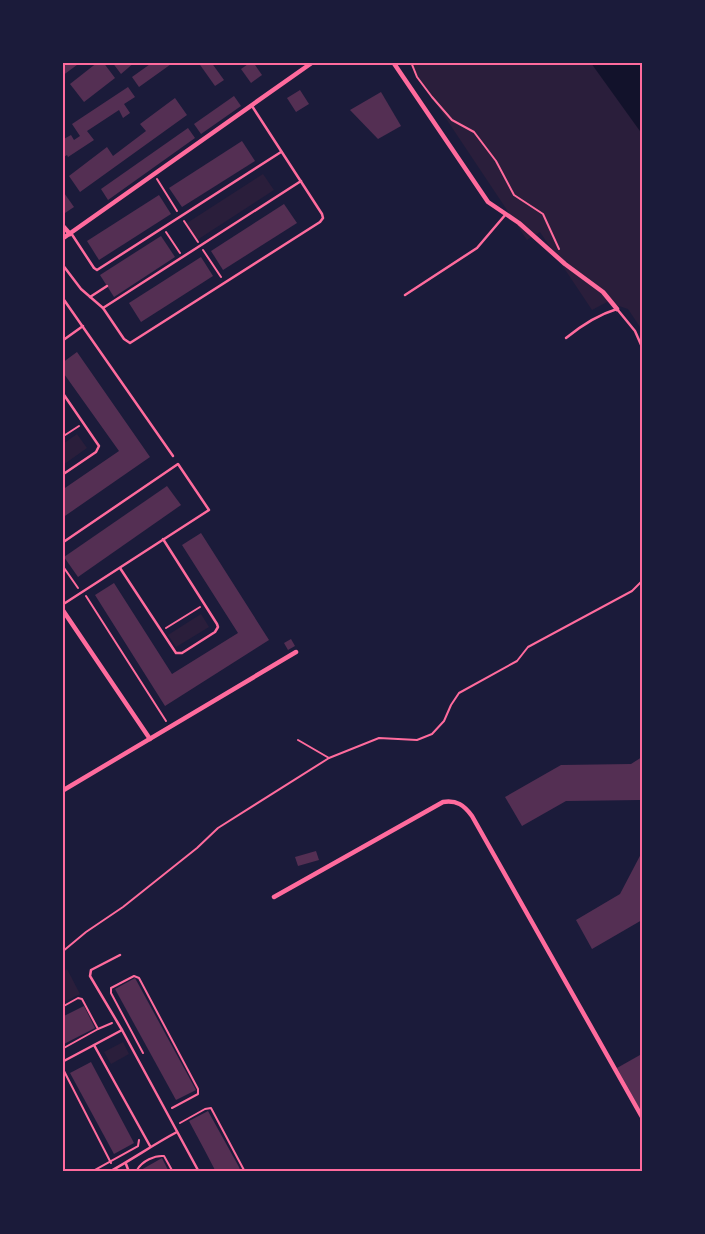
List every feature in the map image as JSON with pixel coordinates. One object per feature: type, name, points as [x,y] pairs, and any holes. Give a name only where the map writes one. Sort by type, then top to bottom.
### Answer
[{"type":"street","points":[[62,240],[313,62]]},
{"type":"street","points":[[393,62],[488,202],[506,214],[565,264],[604,292],[617,309]]},
{"type":"street","points":[[62,225],[71,234]]},
{"type":"street","points":[[62,609],[150,739]]},
{"type":"street","points":[[62,791],[296,652]]},
{"type":"street","points":[[274,897],[443,802],[452,801],[461,804],[472,816],[642,1117]]},
{"type":"lane","points":[[62,264],[81,289],[104,308],[124,339],[130,343],[225,284],[322,220],[322,214],[252,106]]},
{"type":"lane","points":[[71,234],[97,270],[282,152]]},
{"type":"lane","points":[[104,308],[301,181]]},
{"type":"lane","points":[[405,295],[477,248],[506,214]]},
{"type":"lane","points":[[90,296],[107,286]]},
{"type":"lane","points":[[62,297],[173,456]]},
{"type":"lane","points":[[566,338],[601,314],[617,309],[635,331],[642,347]]},
{"type":"lane","points":[[62,341],[84,326]]},
{"type":"lane","points":[[62,392],[98,442],[98,449],[62,475]]},
{"type":"lane","points":[[62,544],[178,464],[209,510],[62,605]]},
{"type":"lane","points":[[120,568],[173,651],[179,654],[215,632],[218,627],[217,624],[163,539]]},
{"type":"lane","points":[[120,955],[91,970],[90,976],[122,1030],[199,1172]]},
{"type":"lane","points":[[62,1062],[122,1030]]},
{"type":"lane","points":[[94,1045],[150,1146]]},
{"type":"lane","points":[[110,1172],[150,1146],[177,1132]]},
{"type":"lane","points":[[125,1163],[129,1172]]},
{"type":"path","points":[[411,62],[417,77],[432,98],[452,120],[474,132],[496,161],[514,195],[543,214],[565,264]]},
{"type":"path","points":[[154,175],[225,284]]},
{"type":"path","points":[[163,228],[182,257]]},
{"type":"path","points":[[62,437],[84,422]]},
{"type":"path","points":[[62,565],[82,592],[170,727]]},
{"type":"path","points":[[62,952],[86,932],[123,907],[197,848],[218,828],[328,758],[380,738],[417,740],[432,734],[444,721],[459,693],[517,661],[528,647],[632,590],[642,581]]},
{"type":"path","points":[[161,632],[204,604]]},
{"type":"path","points":[[298,740],[328,758]]},
{"type":"path","points":[[111,993],[111,988],[134,976],[139,978],[194,1081],[198,1094],[172,1108]]},
{"type":"path","points":[[62,1007],[78,998],[82,999],[98,1029],[62,1049]]},
{"type":"path","points":[[70,1064],[64,1067],[64,1071],[110,1161]]},
{"type":"path","points":[[180,1123],[205,1109],[211,1108],[245,1172]]},
{"type":"path","points":[[91,1172],[138,1146],[139,1140]]},
{"type":"path","points":[[138,1172],[140,1165],[157,1155],[164,1156],[172,1172]]},
{"type":"shaded area","points":[[409,63],[598,63],[642,115],[642,330],[628,309],[607,302],[592,310],[540,232],[527,240]]},
{"type":"shaded area","points":[[591,63],[642,63],[642,134]]},
{"type":"shaded area","points":[[263,174],[274,190],[197,240],[187,223]]},
{"type":"shaded area","points":[[77,434],[87,448],[63,465],[63,444]]},
{"type":"shaded area","points":[[201,614],[209,627],[176,647],[168,635]]},
{"type":"shaded area","points":[[67,969],[80,994],[64,1002],[63,972]]},
{"type":"shaded area","points":[[123,1042],[129,1054],[111,1064],[104,1052]]},
{"type":"building","points":[[62,62],[81,62],[62,76]]},
{"type":"building","points":[[98,62],[103,62],[115,78],[84,102],[70,84]]},
{"type":"building","points":[[112,62],[135,62],[121,74]]},
{"type":"building","points":[[153,62],[174,62],[139,87],[132,77]]},
{"type":"building","points":[[198,62],[211,62],[224,80],[215,86]]},
{"type":"building","points":[[253,62],[262,75],[251,83],[241,69]]},
{"type":"building","points":[[128,87],[135,97],[124,104],[130,113],[123,118],[119,110],[87,131],[94,140],[68,157],[67,155],[62,158],[62,140],[71,135],[74,140],[80,136],[72,124]]},
{"type":"building","points":[[300,90],[309,104],[296,112],[287,98]]},
{"type":"building","points":[[381,92],[401,126],[378,139],[350,110]]},
{"type":"building","points":[[234,96],[241,106],[201,134],[194,124]]},
{"type":"building","points":[[175,98],[187,115],[80,192],[69,176],[107,147],[113,156],[146,131],[140,124]]},
{"type":"building","points":[[188,128],[195,138],[108,200],[101,189]]},
{"type":"building","points":[[242,141],[255,161],[182,207],[169,188]]},
{"type":"building","points":[[62,190],[74,207],[62,215]]},
{"type":"building","points":[[159,195],[171,214],[99,260],[87,241]]},
{"type":"building","points":[[284,204],[297,223],[223,270],[211,251]]},
{"type":"building","points":[[161,236],[175,257],[114,297],[100,275]]},
{"type":"building","points":[[201,257],[213,276],[141,322],[129,303]]},
{"type":"building","points":[[77,352],[150,457],[62,518],[62,490],[119,451],[62,371],[62,363]]},
{"type":"building","points":[[167,486],[181,505],[78,577],[64,557]]},
{"type":"building","points":[[201,533],[269,640],[165,706],[95,595],[114,583],[172,674],[238,633],[182,545]]},
{"type":"building","points":[[291,639],[295,646],[288,650],[284,643]]},
{"type":"building","points":[[642,757],[642,798],[640,800],[566,801],[522,826],[505,797],[561,765],[631,764]]},
{"type":"building","points":[[316,851],[319,860],[298,866],[295,857]]},
{"type":"building","points":[[642,852],[642,920],[592,949],[576,920],[620,894]]},
{"type":"building","points":[[135,978],[196,1090],[176,1100],[115,989]]},
{"type":"building","points":[[84,1006],[95,1028],[62,1045],[62,1017]]},
{"type":"building","points":[[640,1055],[642,1059],[642,1113],[617,1068]]},
{"type":"building","points":[[91,1062],[134,1143],[114,1154],[70,1073]]},
{"type":"building","points":[[208,1111],[241,1172],[216,1172],[189,1121]]},
{"type":"building","points":[[162,1158],[169,1172],[142,1172],[141,1170]]}]
